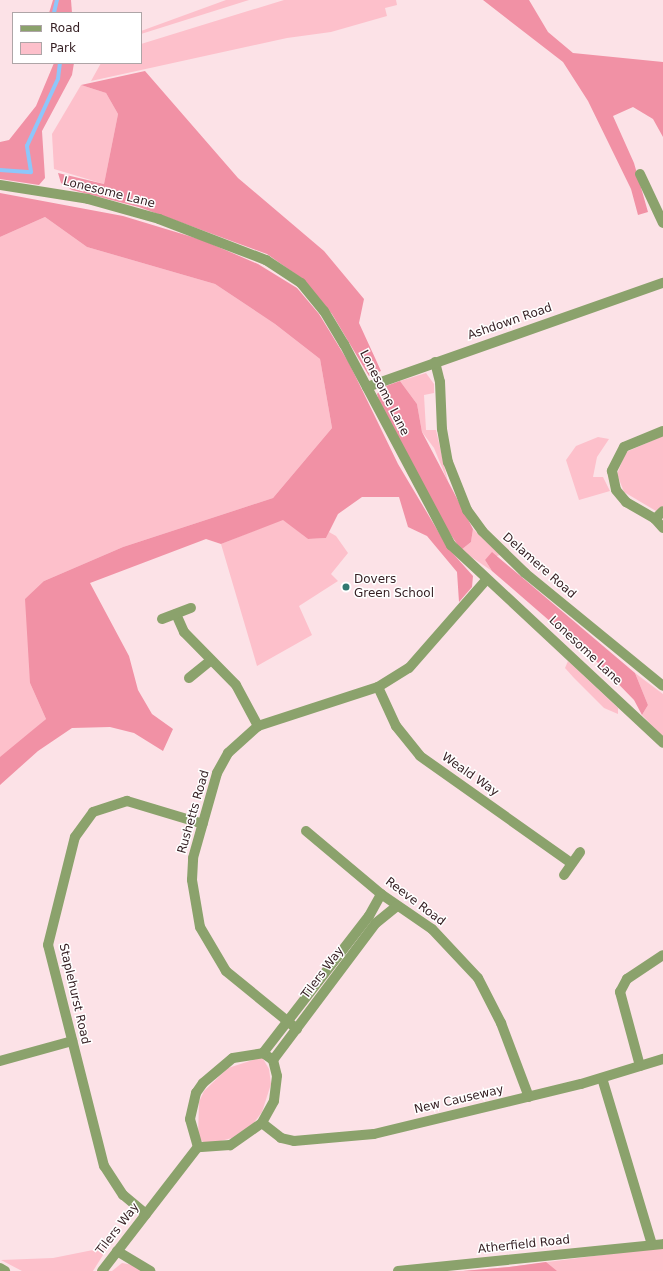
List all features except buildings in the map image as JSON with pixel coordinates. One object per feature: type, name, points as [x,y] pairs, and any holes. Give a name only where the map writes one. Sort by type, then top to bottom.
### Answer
[{"type":"street","points":[[640,174],[663,223]]},
{"type":"street","name":"Lonesome Lane","points":[[0,185],[88,199],[159,219],[266,260],[301,283],[324,311],[367,387],[451,546],[486,580],[567,650],[663,743]]},
{"type":"street","name":"Ashdown Road","points":[[367,387],[663,283]]},
{"type":"street","name":"Delamere Road","points":[[435,362],[440,382],[442,429],[448,462],[467,510],[482,531],[525,573],[663,686]]},
{"type":"street","points":[[663,431],[624,447],[612,471],[620,497],[655,519],[663,528]]},
{"type":"street","points":[[655,519],[663,511]]},
{"type":"street","name":"Rushetts Road","points":[[297,1029],[226,971],[200,927],[192,880],[193,858],[217,773],[228,753],[258,726],[378,687],[414,663],[486,580]]},
{"type":"street","points":[[162,619],[191,608]]},
{"type":"street","points":[[176,614],[184,632],[236,685],[258,726]]},
{"type":"street","points":[[189,678],[211,660]]},
{"type":"street","name":"Weald Way","points":[[378,687],[396,726],[420,756],[571,863]]},
{"type":"street","name":"Staplehurst Road","points":[[146,1214],[123,1195],[108,1176],[48,945],[60,885],[81,825],[93,812],[128,801],[203,824]]},
{"type":"street","name":"Reeve Road","points":[[306,831],[381,894],[432,929],[478,978],[501,1023],[529,1097]]},
{"type":"street","points":[[564,875],[580,852]]},
{"type":"street","name":"Tilers Way","points":[[263,1053],[286,1021],[369,916],[381,894]]},
{"type":"street","name":"Tilers Way","points":[[273,1060],[376,924],[397,906]]},
{"type":"street","points":[[640,1066],[620,992],[627,979],[663,955]]},
{"type":"street","points":[[0,1061],[72,1041]]},
{"type":"street","points":[[263,1053],[273,1060],[277,1091],[262,1123],[230,1145],[198,1147],[190,1119],[196,1093],[203,1083],[233,1058],[263,1053]]},
{"type":"street","name":"New Causeway","points":[[262,1123],[280,1138],[294,1141],[374,1134],[529,1097],[602,1078],[663,1059]]},
{"type":"street","points":[[602,1078],[652,1245]]},
{"type":"street","name":"Tilers Way","points":[[102,1271],[198,1147]]},
{"type":"street","name":"Atherfield Road","points":[[398,1271],[663,1244]]},
{"type":"street","points":[[117,1251],[150,1271]]},
{"type":"street","points":[[0,1268],[5,1271]]},
{"type":"green space","points":[[226,0],[249,0],[142,34],[142,31]]},
{"type":"green space","points":[[284,0],[396,0],[397,5],[385,8],[387,16],[331,32],[287,38],[91,81],[100,64],[142,64],[142,44]]},
{"type":"green space","points":[[81,85],[106,93],[118,114],[104,184],[54,169],[52,134]]},
{"type":"green space","points":[[45,217],[87,247],[215,284],[275,324],[320,359],[332,428],[273,498],[123,547],[44,581],[30,683],[46,719],[0,759],[0,237]]},
{"type":"green space","points":[[426,373],[434,384],[434,393],[424,395],[426,430],[436,430],[448,482],[434,448],[422,432],[417,404],[400,381]]},
{"type":"green space","points":[[663,436],[663,506],[656,511],[624,492],[617,474],[626,452]]},
{"type":"green space","points":[[598,437],[609,439],[597,457],[593,477],[603,477],[610,491],[579,500],[566,460],[576,446]]},
{"type":"green space","points":[[283,519],[308,539],[326,538],[329,532],[336,536],[348,553],[331,574],[338,581],[299,606],[312,635],[257,666],[221,544]]},
{"type":"green space","points":[[473,529],[500,555],[485,560],[492,571],[461,550],[471,542]]},
{"type":"green space","points":[[568,661],[618,708],[618,714],[604,708],[574,678],[565,668]]},
{"type":"green space","points":[[635,673],[663,694],[663,737],[642,715],[648,705]]},
{"type":"green space","points":[[262,1057],[269,1069],[271,1084],[262,1112],[253,1124],[232,1138],[206,1145],[198,1137],[199,1102],[204,1091],[228,1068]]},
{"type":"green space","points":[[108,1247],[93,1271],[22,1271],[1,1260],[53,1258]]},
{"type":"green space","points":[[663,1247],[663,1271],[463,1271],[509,1267]]},
{"type":"green space","points":[[122,1263],[133,1265],[142,1271],[112,1271]]},
{"type":"shaded area","points":[[53,0],[71,0],[72,12],[49,12]]},
{"type":"shaded area","points":[[483,0],[529,0],[548,32],[573,53],[663,62],[663,137],[653,119],[633,107],[613,116],[634,163],[648,212],[638,215],[631,189],[588,101],[563,62]]},
{"type":"shaded area","points":[[54,64],[74,64],[72,75],[42,131],[45,178],[39,185],[0,179],[0,142],[9,140],[36,106]]},
{"type":"shaded area","points":[[145,71],[238,178],[324,251],[364,299],[359,323],[381,371],[369,376],[332,314],[304,280],[267,254],[139,207],[72,190],[61,183],[58,173],[104,184],[118,114],[106,93],[81,85]]},
{"type":"shaded area","points":[[0,193],[123,216],[202,240],[258,264],[297,288],[319,314],[349,363],[398,464],[448,548],[473,576],[472,587],[459,602],[457,572],[427,536],[408,527],[399,497],[362,497],[338,514],[326,538],[308,539],[283,520],[221,544],[206,539],[90,583],[129,656],[138,690],[152,714],[173,729],[163,751],[134,733],[110,727],[72,728],[38,751],[0,785],[0,757],[46,719],[30,683],[25,599],[44,581],[123,547],[273,498],[332,428],[320,359],[275,324],[215,284],[87,247],[45,217],[0,237]]},
{"type":"shaded area","points":[[400,381],[417,404],[422,432],[473,529],[471,542],[461,550],[437,514],[381,408],[377,394],[383,387]]},
{"type":"shaded area","points":[[492,552],[635,673],[648,705],[642,715],[634,700],[597,662],[492,571],[485,560]]},
{"type":"shaded area","points":[[546,1262],[557,1271],[463,1271],[509,1267]]},
{"type":"waterway","points":[[54,12],[57,0]]},
{"type":"waterway","points":[[0,170],[31,172],[27,146],[58,79],[60,64]]},
{"type":"place","name":"Dovers Green School","points":[[346,587]]}]
